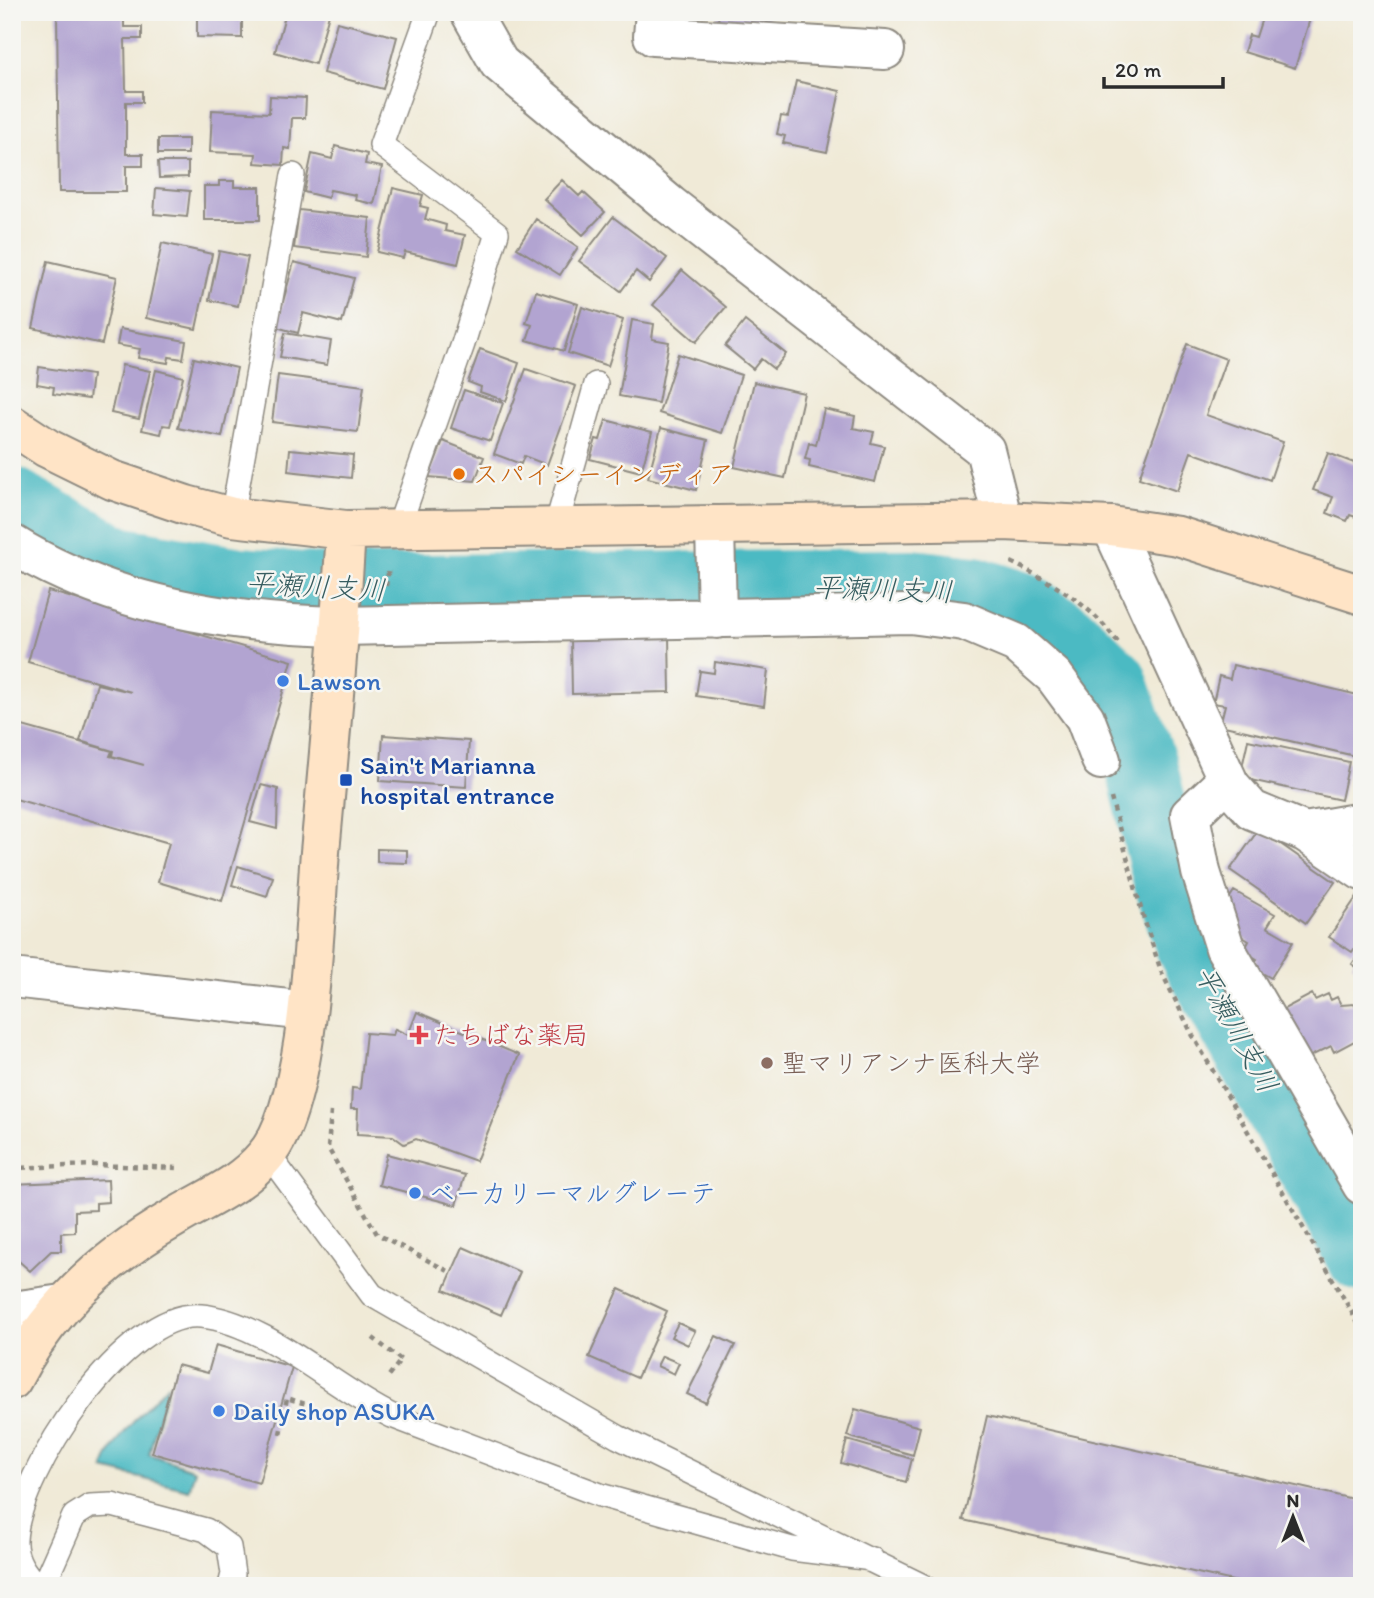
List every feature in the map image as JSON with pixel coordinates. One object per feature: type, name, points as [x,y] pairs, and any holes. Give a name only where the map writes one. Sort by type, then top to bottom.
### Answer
[{"type":"street","points":[[470,12],[499,63],[670,205],[985,450],[1003,521]]},
{"type":"street","points":[[655,12],[653,36],[886,50]]},
{"type":"street","points":[[12,425],[47,447],[112,480],[186,505],[345,548],[398,529],[556,527],[715,542],[1003,521],[1111,526],[1178,536],[1362,595]]},
{"type":"street","points":[[1111,526],[1227,780],[1252,810],[1305,832],[1362,871]]},
{"type":"street","points":[[715,542],[717,612]]},
{"type":"street","points":[[12,544],[40,561],[78,576],[168,605],[254,623],[342,616],[717,612],[910,614],[964,621],[1016,643],[1054,676],[1085,718],[1101,760]]},
{"type":"street","points":[[12,1380],[23,1358],[62,1304],[127,1245],[236,1185],[268,1154],[290,1112],[307,1011],[342,616],[345,548]]},
{"type":"street","points":[[1227,780],[1190,815],[1201,872],[1225,948],[1362,1185]]},
{"type":"street","points":[[1305,832],[1362,822]]},
{"type":"street","points":[[12,978],[307,1011]]},
{"type":"street","points":[[12,1311],[62,1304]]},
{"type":"lane","points":[[398,529],[463,344],[497,233],[381,145],[429,12]]},
{"type":"lane","points":[[232,517],[293,175]]},
{"type":"lane","points":[[556,527],[596,384]]},
{"type":"lane","points":[[268,1154],[372,1295],[618,1437],[923,1586]]},
{"type":"lane","points":[[37,1586],[23,1572],[15,1539],[29,1483],[70,1413],[115,1359],[181,1317],[201,1316],[232,1324],[280,1345],[359,1401],[392,1416],[600,1495],[792,1549],[872,1559]]},
{"type":"lane","points":[[43,1586],[74,1516],[90,1506],[112,1504],[206,1530],[229,1547],[233,1574],[230,1586]]},
{"type":"path","points":[[1008,561],[1050,581],[1102,619],[1122,649]]},
{"type":"path","points":[[1101,760],[1143,916],[1161,971],[1193,1036],[1362,1330]]},
{"type":"path","points":[[331,1108],[328,1148],[377,1234],[452,1273]]},
{"type":"path","points":[[12,1168],[94,1165],[190,1169]]},
{"type":"path","points":[[373,1338],[401,1360],[381,1385]]},
{"type":"path","points":[[280,1434],[287,1398],[318,1408]]},
{"type":"water","points":[[168,1384],[149,1454],[195,1470],[189,1490],[104,1469],[107,1458],[122,1436]]},
{"type":"building","points":[[57,12],[124,12],[124,27],[142,27],[142,39],[125,39],[126,91],[142,91],[142,102],[126,102],[126,154],[143,154],[143,166],[126,166],[126,192],[59,192]]},
{"type":"building","points":[[197,12],[242,12],[242,38],[197,37]]},
{"type":"building","points":[[286,12],[329,14],[315,64],[275,52]]},
{"type":"building","points":[[719,12],[768,12],[767,26],[718,22]]},
{"type":"building","points":[[1264,12],[1312,12],[1295,68],[1244,52],[1249,35],[1256,37]]},
{"type":"building","points":[[337,22],[397,37],[383,89],[323,73]]},
{"type":"building","points":[[796,81],[840,91],[827,152],[783,143],[785,136],[777,134],[781,116],[788,117]]},
{"type":"building","points":[[270,96],[306,98],[305,118],[292,118],[290,149],[284,148],[283,165],[255,163],[256,154],[210,152],[212,110],[269,113]]},
{"type":"building","points":[[12,99],[16,99],[15,142],[12,142]]},
{"type":"building","points":[[158,139],[188,139],[188,154],[158,154]]},
{"type":"building","points":[[335,146],[367,154],[365,164],[382,167],[374,204],[355,200],[356,195],[330,190],[328,198],[304,192],[312,154],[332,159]]},
{"type":"building","points":[[158,162],[188,162],[188,177],[159,178]]},
{"type":"building","points":[[562,180],[579,196],[583,192],[605,212],[583,235],[544,199]]},
{"type":"building","points":[[219,181],[234,181],[234,187],[260,187],[260,220],[204,220],[204,186],[219,186]]},
{"type":"building","points":[[156,188],[190,191],[187,217],[154,214]]},
{"type":"building","points":[[393,188],[423,195],[420,206],[428,208],[425,219],[446,225],[445,231],[465,235],[458,264],[405,252],[403,258],[377,252]]},
{"type":"building","points":[[299,210],[370,218],[366,257],[294,248]]},
{"type":"building","points":[[613,217],[667,258],[649,282],[636,271],[621,291],[579,261]]},
{"type":"building","points":[[536,219],[578,247],[560,275],[517,248]]},
{"type":"building","points":[[162,243],[212,254],[196,329],[146,318]]},
{"type":"building","points":[[219,251],[248,257],[238,306],[209,300]]},
{"type":"building","points":[[48,261],[117,277],[102,344],[33,328]]},
{"type":"building","points":[[294,262],[354,278],[342,323],[303,313],[298,333],[276,327]]},
{"type":"building","points":[[682,270],[726,307],[696,342],[653,305]]},
{"type":"building","points":[[536,291],[578,304],[564,351],[527,340],[532,325],[526,323]]},
{"type":"building","points":[[582,307],[623,320],[608,366],[568,353]]},
{"type":"building","points":[[632,320],[654,324],[652,339],[669,342],[658,403],[619,396]]},
{"type":"building","points":[[745,321],[786,354],[774,369],[761,359],[753,369],[725,346]]},
{"type":"building","points":[[120,329],[186,341],[183,359],[169,357],[168,363],[138,358],[140,349],[117,345]]},
{"type":"building","points":[[285,333],[331,341],[327,365],[280,357]]},
{"type":"building","points":[[1187,344],[1226,359],[1206,415],[1283,442],[1270,480],[1191,452],[1177,491],[1139,478]]},
{"type":"building","points":[[480,349],[519,363],[506,401],[480,392],[481,387],[468,382]]},
{"type":"building","points":[[678,354],[741,375],[722,433],[659,413]]},
{"type":"building","points":[[194,358],[237,368],[222,437],[178,428]]},
{"type":"building","points":[[122,365],[150,371],[139,419],[111,413]]},
{"type":"building","points":[[39,367],[92,375],[89,399],[53,394],[54,387],[37,384]]},
{"type":"building","points":[[526,369],[576,386],[547,465],[524,456],[521,464],[494,454]]},
{"type":"building","points":[[156,370],[183,377],[170,426],[163,425],[161,434],[142,430]]},
{"type":"building","points":[[278,375],[364,386],[358,432],[272,422]]},
{"type":"building","points":[[754,382],[804,393],[785,478],[734,467]]},
{"type":"building","points":[[464,390],[503,403],[490,441],[451,428]]},
{"type":"building","points":[[824,409],[855,416],[853,428],[874,432],[871,443],[884,446],[875,482],[809,467],[810,460],[805,459],[809,443],[816,445]]},
{"type":"building","points":[[606,420],[652,432],[641,472],[590,459]]},
{"type":"building","points":[[661,428],[708,440],[696,490],[648,478]]},
{"type":"building","points":[[443,441],[484,457],[475,481],[429,477]]},
{"type":"building","points":[[290,449],[353,455],[351,478],[288,471]]},
{"type":"building","points":[[1328,453],[1362,466],[1362,519],[1350,515],[1347,521],[1327,513],[1333,497],[1313,490]]},
{"type":"building","points":[[48,591],[292,661],[222,901],[158,882],[169,843],[12,798],[12,723],[112,751],[110,756],[144,765],[112,756],[113,751],[80,741],[97,684],[131,692],[28,662]]},
{"type":"building","points":[[669,636],[670,692],[572,694],[571,638]]},
{"type":"building","points":[[715,662],[768,670],[764,706],[696,696],[700,671],[714,673]]},
{"type":"building","points":[[1233,665],[1362,696],[1362,728],[1355,756],[1220,725],[1225,705],[1213,703],[1219,676],[1230,679]]},
{"type":"building","points":[[383,735],[469,741],[466,787],[380,781]]},
{"type":"building","points":[[1248,740],[1349,762],[1341,800],[1246,779],[1247,773],[1241,772]]},
{"type":"building","points":[[261,785],[278,789],[277,829],[250,822]]},
{"type":"building","points":[[1259,829],[1335,882],[1306,923],[1230,870]]},
{"type":"building","points":[[377,849],[407,850],[407,863],[377,862]]},
{"type":"building","points":[[238,866],[273,877],[267,896],[232,885]]},
{"type":"building","points":[[1234,891],[1275,914],[1267,927],[1293,942],[1271,978],[1252,967],[1257,959],[1244,951],[1249,941],[1238,934],[1227,902]]},
{"type":"building","points":[[1358,895],[1362,897],[1362,938],[1352,952],[1329,937]]},
{"type":"building","points":[[1362,950],[1362,971],[1352,964]]},
{"type":"building","points":[[1312,994],[1315,1000],[1328,994],[1331,1000],[1337,997],[1341,1005],[1355,1004],[1362,1016],[1362,1037],[1334,1052],[1331,1046],[1307,1058],[1282,1010]]},
{"type":"building","points":[[417,1012],[519,1055],[476,1161],[416,1139],[404,1144],[393,1136],[357,1134],[358,1109],[351,1109],[352,1088],[360,1089],[366,1033],[393,1035],[395,1029],[408,1035]]},
{"type":"building","points":[[387,1154],[465,1175],[456,1205],[379,1185]]},
{"type":"building","points":[[108,1180],[109,1202],[96,1203],[96,1210],[75,1211],[75,1232],[61,1233],[61,1251],[51,1251],[30,1271],[12,1255],[12,1184]]},
{"type":"building","points":[[463,1247],[520,1272],[501,1315],[444,1290]]},
{"type":"building","points":[[619,1289],[667,1311],[637,1378],[589,1357]]},
{"type":"building","points":[[678,1323],[695,1331],[688,1345],[671,1337]]},
{"type":"building","points":[[716,1336],[735,1345],[706,1403],[687,1394]]},
{"type":"building","points":[[216,1345],[292,1367],[259,1483],[152,1453],[177,1365],[208,1373]]},
{"type":"building","points":[[662,1356],[679,1363],[674,1374],[657,1366]]},
{"type":"building","points":[[855,1409],[920,1427],[913,1455],[847,1436]]},
{"type":"building","points":[[987,1416],[1362,1501],[1362,1586],[1255,1586],[963,1520]]},
{"type":"building","points":[[847,1440],[912,1459],[906,1482],[841,1463]]},
{"type":"waterway","name":"平瀬川支川","points":[[12,503],[117,562],[240,583],[341,591],[912,585],[974,592],[1021,607],[1066,637],[1112,682],[1141,765],[1168,877],[1192,948],[1362,1256]]},
{"type":"place","name":"スパイシーインディア","points":[[459,474]]},
{"type":"place","name":"Lawson","points":[[283,681]]},
{"type":"place","name":"Sain't Marianna hospital entrance","points":[[346,780]]},
{"type":"place","name":"たちばな薬局","points":[[419,1035]]},
{"type":"place","name":"聖マリアンナ医科大学","points":[[767,1063]]},
{"type":"place","name":"ベーカリーマルグレーテ","points":[[415,1193]]},
{"type":"place","name":"Daily shop ASUKA","points":[[219,1411]]}]
